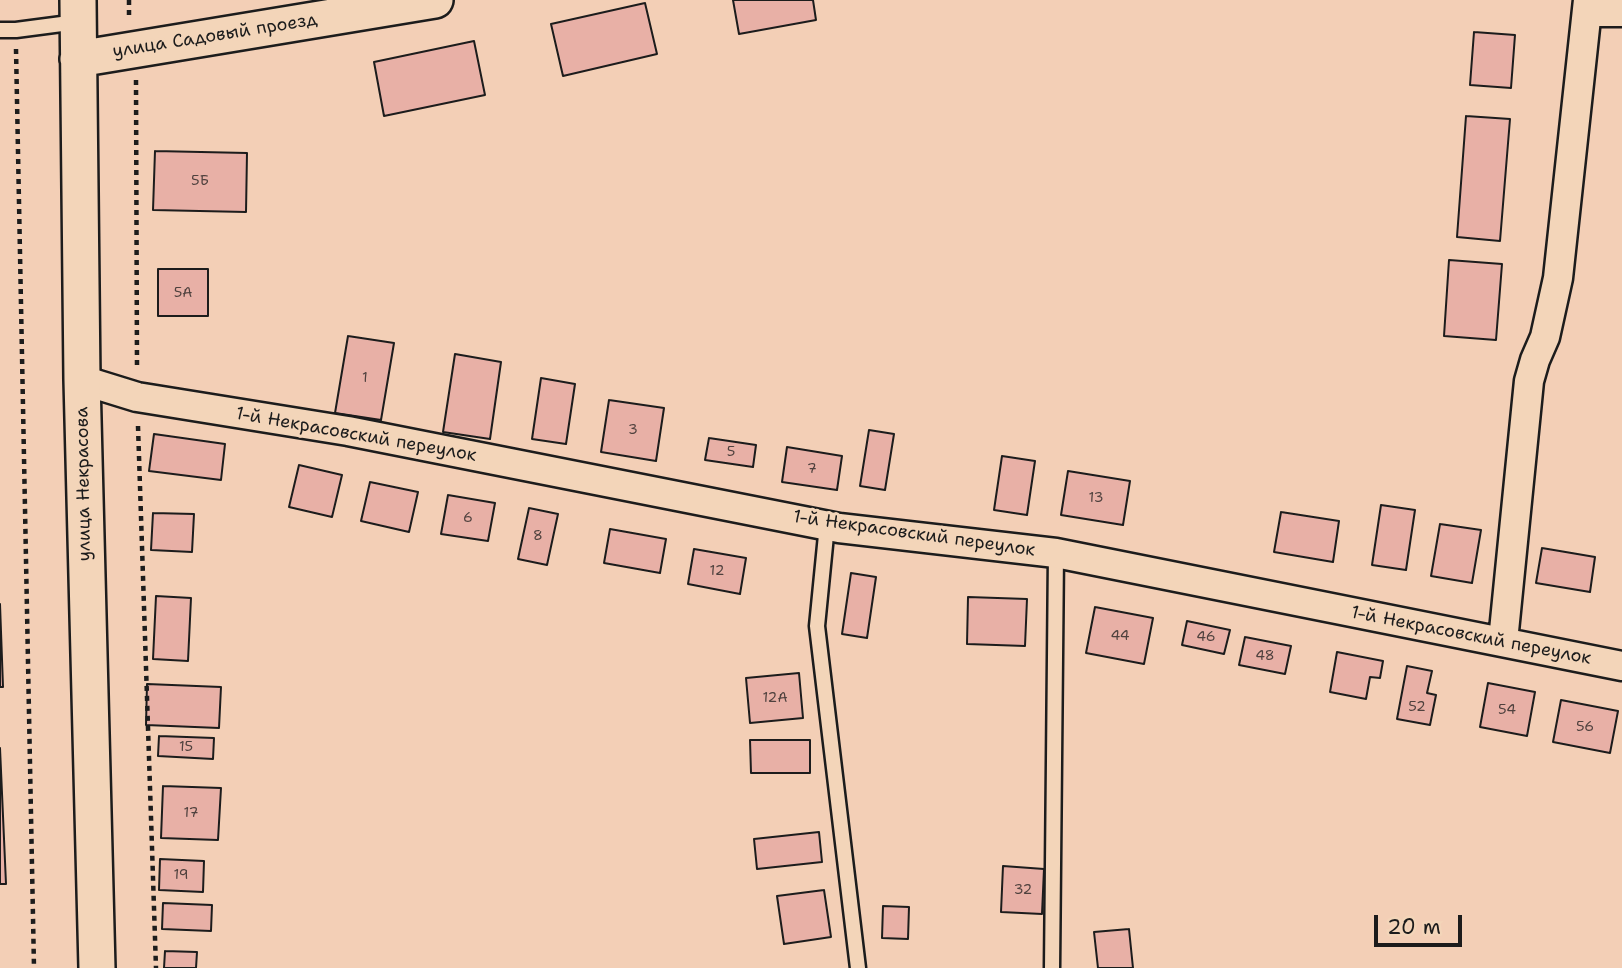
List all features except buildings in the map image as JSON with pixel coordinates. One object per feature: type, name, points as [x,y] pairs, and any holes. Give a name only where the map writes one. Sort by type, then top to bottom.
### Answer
[{"type":"street","name":"улица Садовый проезд","points":[[79,59],[435,0]]},
{"type":"street","points":[[1503,641],[1530,381],[1545,337],[1558,278],[1588,6],[1622,12]]},
{"type":"street","name":"улица Некрасова","points":[[77,11],[82,380],[97,968]]},
{"type":"street","name":"1-й Некрасовский переулок","points":[[82,380],[137,397],[348,431],[827,525],[1056,553],[1622,666]]},
{"type":"lane","points":[[0,30],[16,30],[77,11]]},
{"type":"lane","points":[[827,525],[817,626],[858,968]]},
{"type":"lane","points":[[1052,968],[1056,553]]},
{"type":"path","points":[[129,0],[130,29]]},
{"type":"path","points":[[16,30],[34,968]]},
{"type":"path","points":[[136,85],[137,397],[156,968]]}]
